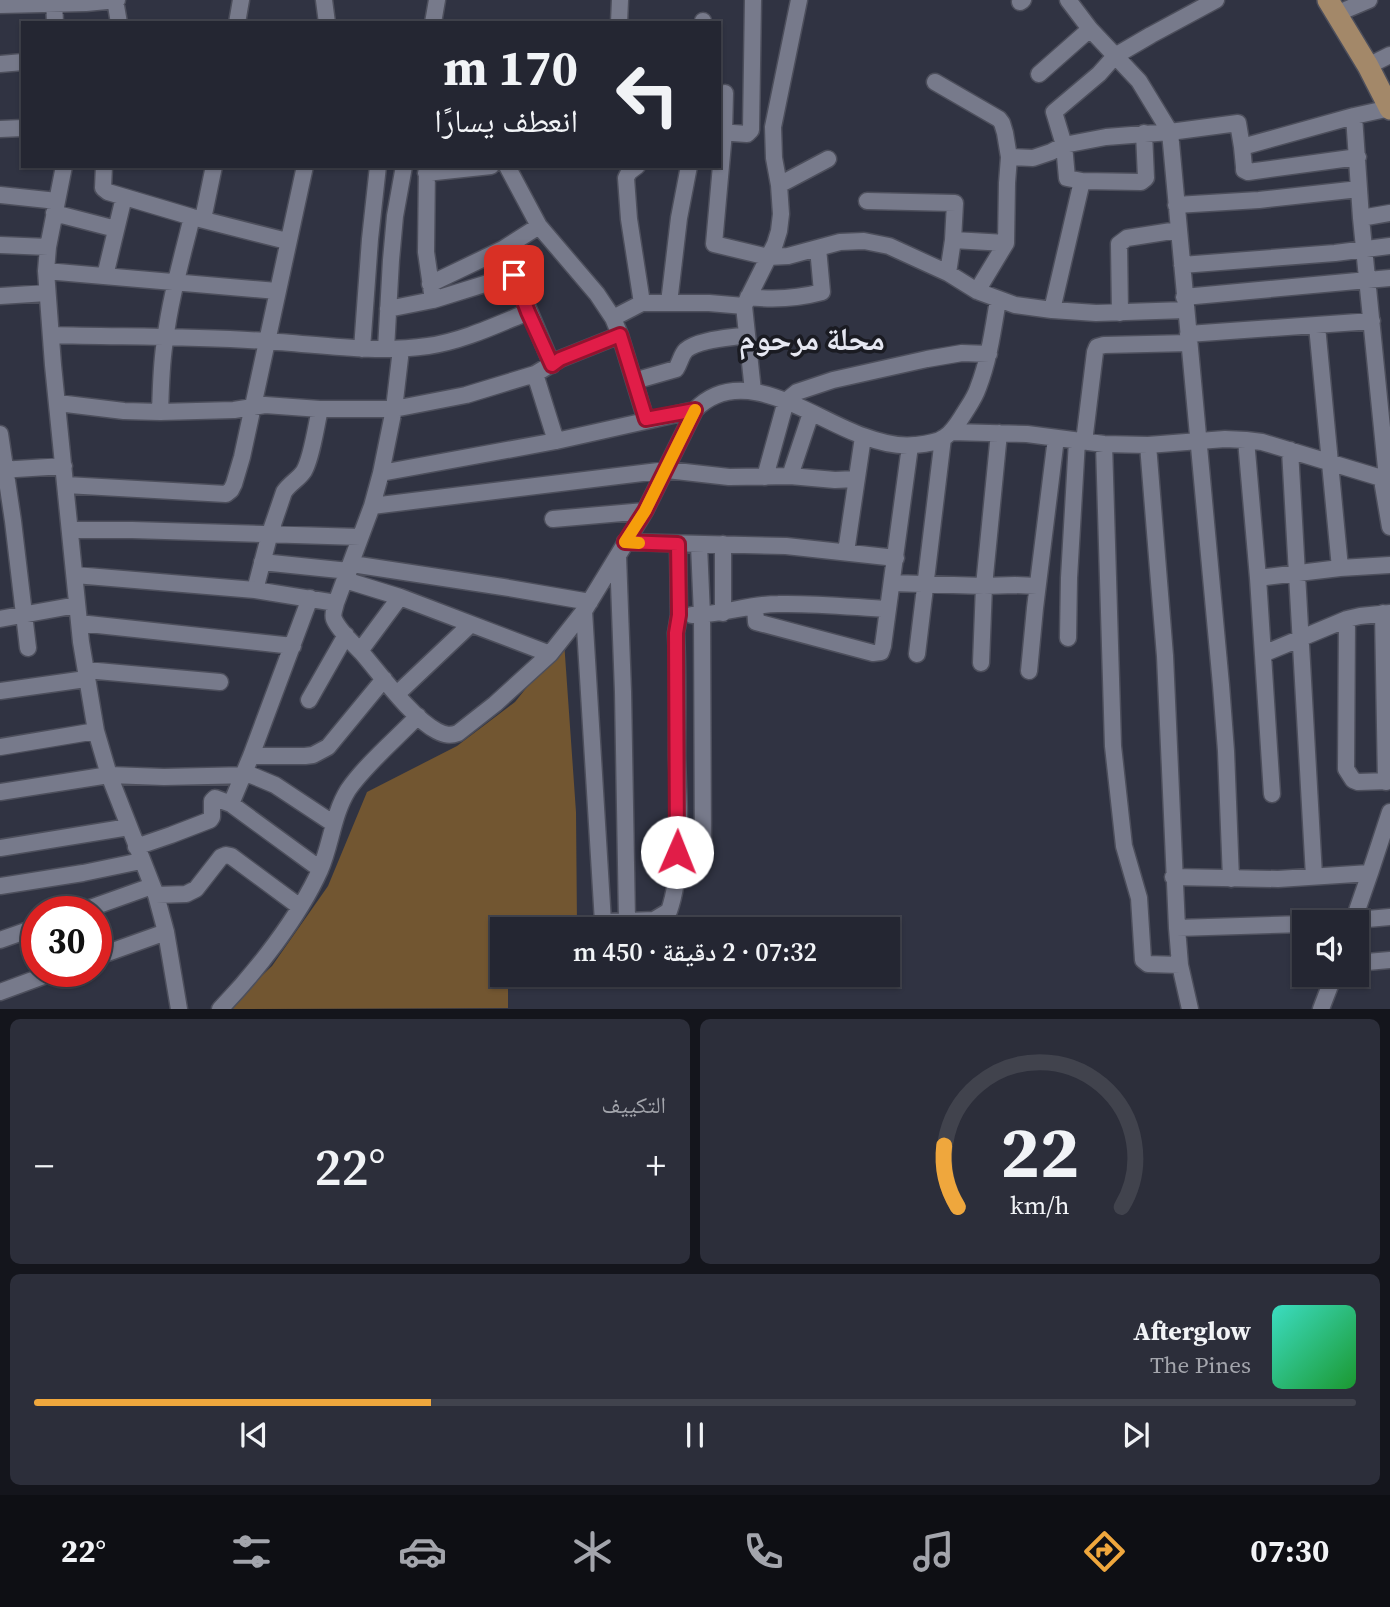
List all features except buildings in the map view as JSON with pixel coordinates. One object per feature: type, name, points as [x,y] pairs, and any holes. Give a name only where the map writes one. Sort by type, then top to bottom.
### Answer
[{"type":"main road","points":[[1332,7],[1368,66],[1390,109]]},
{"type":"street","points":[[0,5],[116,0],[119,21]]},
{"type":"street","points":[[237,21],[241,0]]},
{"type":"street","points":[[324,0],[327,21]]},
{"type":"street","points":[[433,21],[437,0]]},
{"type":"street","points":[[619,21],[620,0]]},
{"type":"street","points":[[725,93],[722,132],[747,134],[751,130],[753,0]]},
{"type":"street","points":[[753,391],[746,301],[779,231],[781,215],[773,127],[799,0]]},
{"type":"street","points":[[1068,0],[1090,29],[1139,81],[1170,132],[1225,738],[1231,879]]},
{"type":"street","points":[[1144,133],[1144,181],[1082,181],[1067,178],[1064,145],[1054,112],[1099,74],[1115,56],[1216,0]]},
{"type":"street","points":[[1332,7],[1369,0]]},
{"type":"street","points":[[54,2],[55,21]]},
{"type":"street","points":[[1039,74],[1090,29]]},
{"type":"street","points":[[1368,66],[1390,55]]},
{"type":"street","points":[[0,64],[21,62]]},
{"type":"street","points":[[935,82],[999,119],[1005,133],[1009,157],[1006,243],[977,291]]},
{"type":"street","points":[[1242,147],[1354,116],[1390,109]]},
{"type":"street","points":[[1354,116],[1361,218],[1386,468],[1384,497],[1390,527]]},
{"type":"street","points":[[1009,157],[1041,157],[1064,145],[1106,137],[1238,123],[1244,170],[1248,172],[1358,157]]},
{"type":"street","points":[[0,130],[21,128]]},
{"type":"street","points":[[779,185],[828,159]]},
{"type":"street","points":[[64,168],[46,271],[86,675],[96,731],[109,775],[154,890],[166,932],[179,1009]]},
{"type":"street","points":[[104,168],[103,188],[108,192],[287,241]]},
{"type":"street","points":[[160,412],[165,337],[176,282],[213,168]]},
{"type":"street","points":[[66,485],[226,494],[231,490],[254,407],[305,168]]},
{"type":"street","points":[[362,349],[378,168]]},
{"type":"street","points":[[404,168],[394,227],[388,309],[393,349],[394,409],[372,506],[334,611],[335,620],[346,635],[397,694],[418,716],[447,736],[458,733],[495,704],[550,654],[587,606],[645,511],[695,410],[719,394],[753,391],[786,401],[863,436],[899,446],[927,444],[947,435],[999,433],[1104,444],[1148,445],[1246,440],[1290,450],[1387,481]]},
{"type":"street","points":[[431,292],[426,252],[426,169],[448,168]]},
{"type":"street","points":[[508,168],[539,226],[597,293],[613,318],[646,419]]},
{"type":"street","points":[[634,168],[626,178],[629,219],[642,303]]},
{"type":"street","points":[[669,303],[677,232],[689,168]]},
{"type":"street","points":[[719,168],[714,244],[768,257],[788,256],[849,241],[881,243],[947,273],[977,291],[1015,305],[1052,310],[1120,313],[1390,278]]},
{"type":"street","points":[[1052,310],[1082,181]]},
{"type":"street","points":[[1176,205],[1259,200],[1359,189]]},
{"type":"street","points":[[0,195],[56,207],[116,229]]},
{"type":"street","points":[[105,276],[124,197]]},
{"type":"street","points":[[867,201],[955,203],[953,240],[947,273]]},
{"type":"street","points":[[1361,218],[1390,213]]},
{"type":"street","points":[[388,309],[431,292],[539,226]]},
{"type":"street","points":[[1120,313],[1119,244],[1127,238],[1178,230]]},
{"type":"street","points":[[953,240],[1006,243]]},
{"type":"street","points":[[0,245],[48,247]]},
{"type":"street","points":[[1182,265],[1251,261],[1390,246]]},
{"type":"street","points":[[613,318],[642,303],[773,300],[822,292],[818,248]]},
{"type":"street","points":[[503,249],[552,365]]},
{"type":"street","points":[[46,271],[277,291]]},
{"type":"street","points":[[431,292],[514,275]]},
{"type":"street","points":[[0,296],[47,293]]},
{"type":"street","points":[[918,654],[925,583],[947,435],[975,397],[989,354],[998,300]]},
{"type":"street","points":[[52,335],[267,341],[393,349],[456,340],[528,312]]},
{"type":"street","points":[[1068,638],[1069,578],[1080,441],[1097,347],[1372,321]]},
{"type":"street","points":[[1317,326],[1340,568]]},
{"type":"street","points":[[58,403],[124,411],[160,412],[234,410],[265,405],[320,409],[394,409],[466,395],[536,374],[560,359],[620,335]]},
{"type":"street","points":[[634,381],[676,369],[686,350],[695,345],[747,335]]},
{"type":"street","points":[[765,477],[786,401],[803,389],[946,356],[989,354]]},
{"type":"street","points":[[536,374],[556,441]]},
{"type":"street","points":[[255,590],[284,492],[300,476],[307,464],[320,409]]},
{"type":"street","points":[[381,473],[556,441],[695,410]]},
{"type":"street","points":[[790,476],[811,413]]},
{"type":"street","points":[[981,663],[984,586],[999,433]]},
{"type":"street","points":[[0,434],[28,649]]},
{"type":"street","points":[[846,552],[863,436]]},
{"type":"street","points":[[1029,671],[1056,438]]},
{"type":"street","points":[[1246,440],[1272,794]]},
{"type":"street","points":[[1104,444],[1113,746],[1122,830],[1139,898],[1143,960],[1148,964],[1180,965]]},
{"type":"street","points":[[1148,445],[1165,656],[1173,877],[1180,965],[1190,1009]]},
{"type":"street","points":[[755,606],[756,622],[877,653],[882,649],[911,446]]},
{"type":"street","points":[[1290,450],[1314,876]]},
{"type":"street","points":[[3,470],[64,466]]},
{"type":"street","points":[[372,506],[667,470],[729,477],[790,476],[856,480]]},
{"type":"street","points":[[553,519],[645,511]]},
{"type":"street","points":[[70,530],[360,537]]},
{"type":"street","points":[[622,549],[678,544],[786,546],[896,558]]},
{"type":"street","points":[[659,917],[670,911],[677,874],[678,544]]},
{"type":"street","points":[[723,544],[723,613]]},
{"type":"street","points":[[677,874],[698,870],[703,859],[702,615],[699,545]]},
{"type":"street","points":[[622,549],[627,917]]},
{"type":"street","points":[[262,562],[503,587],[587,606]]},
{"type":"street","points":[[1258,578],[1390,565]]},
{"type":"street","points":[[348,572],[400,597],[550,654]]},
{"type":"street","points":[[75,575],[255,590],[336,603]]},
{"type":"street","points":[[892,583],[1037,586]]},
{"type":"street","points":[[360,651],[400,597]]},
{"type":"street","points":[[232,804],[310,598]]},
{"type":"street","points":[[679,615],[723,613],[777,604],[888,609]]},
{"type":"street","points":[[0,619],[77,605]]},
{"type":"street","points":[[587,606],[603,917]]},
{"type":"street","points":[[1263,654],[1347,619],[1387,613],[1388,781],[1358,782],[1353,780],[1346,769],[1347,619]]},
{"type":"street","points":[[79,623],[293,646]]},
{"type":"street","points":[[397,694],[471,624]]},
{"type":"street","points":[[309,700],[346,635]]},
{"type":"street","points":[[0,691],[86,675],[220,682]]},
{"type":"street","points":[[251,756],[305,756],[320,752],[328,747],[384,679]]},
{"type":"street","points":[[220,1009],[300,908],[320,869],[349,788],[418,716]]},
{"type":"street","points":[[0,747],[96,731]]},
{"type":"street","points":[[0,792],[109,775],[244,775],[275,785],[334,824]]},
{"type":"street","points":[[0,886],[83,873],[139,854],[171,835],[210,820],[215,797],[232,804],[320,869]]},
{"type":"street","points":[[1358,910],[1378,863],[1390,815]]},
{"type":"street","points":[[0,848],[129,827]]},
{"type":"street","points":[[112,902],[154,890],[191,893],[220,857],[226,855],[300,908]]},
{"type":"street","points":[[1173,877],[1278,879],[1314,876],[1378,863]]},
{"type":"street","points":[[1369,919],[1390,917]]},
{"type":"street","points":[[1177,928],[1292,924]]},
{"type":"street","points":[[112,951],[166,932]]},
{"type":"street","points":[[0,940],[21,933]]},
{"type":"street","points":[[1369,962],[1390,961]]},
{"type":"street","points":[[0,992],[21,984]]},
{"type":"street","points":[[1321,1009],[1329,987]]},
{"type":"shaded area","points":[[564,641],[576,812],[577,917],[490,917],[490,987],[508,987],[508,1008],[227,1009],[272,966],[328,886],[367,792],[457,746],[515,702]]},
{"type":"slow traffic","points":[[639,543],[625,542],[667,470],[695,410]]},
{"type":"district","name":"محلة مرحوم","points":[[812,339]]},
{"type":"route","points":[[514,275],[552,365],[560,359],[620,335],[646,419],[695,410],[667,470],[625,542],[678,544],[677,852]]}]
